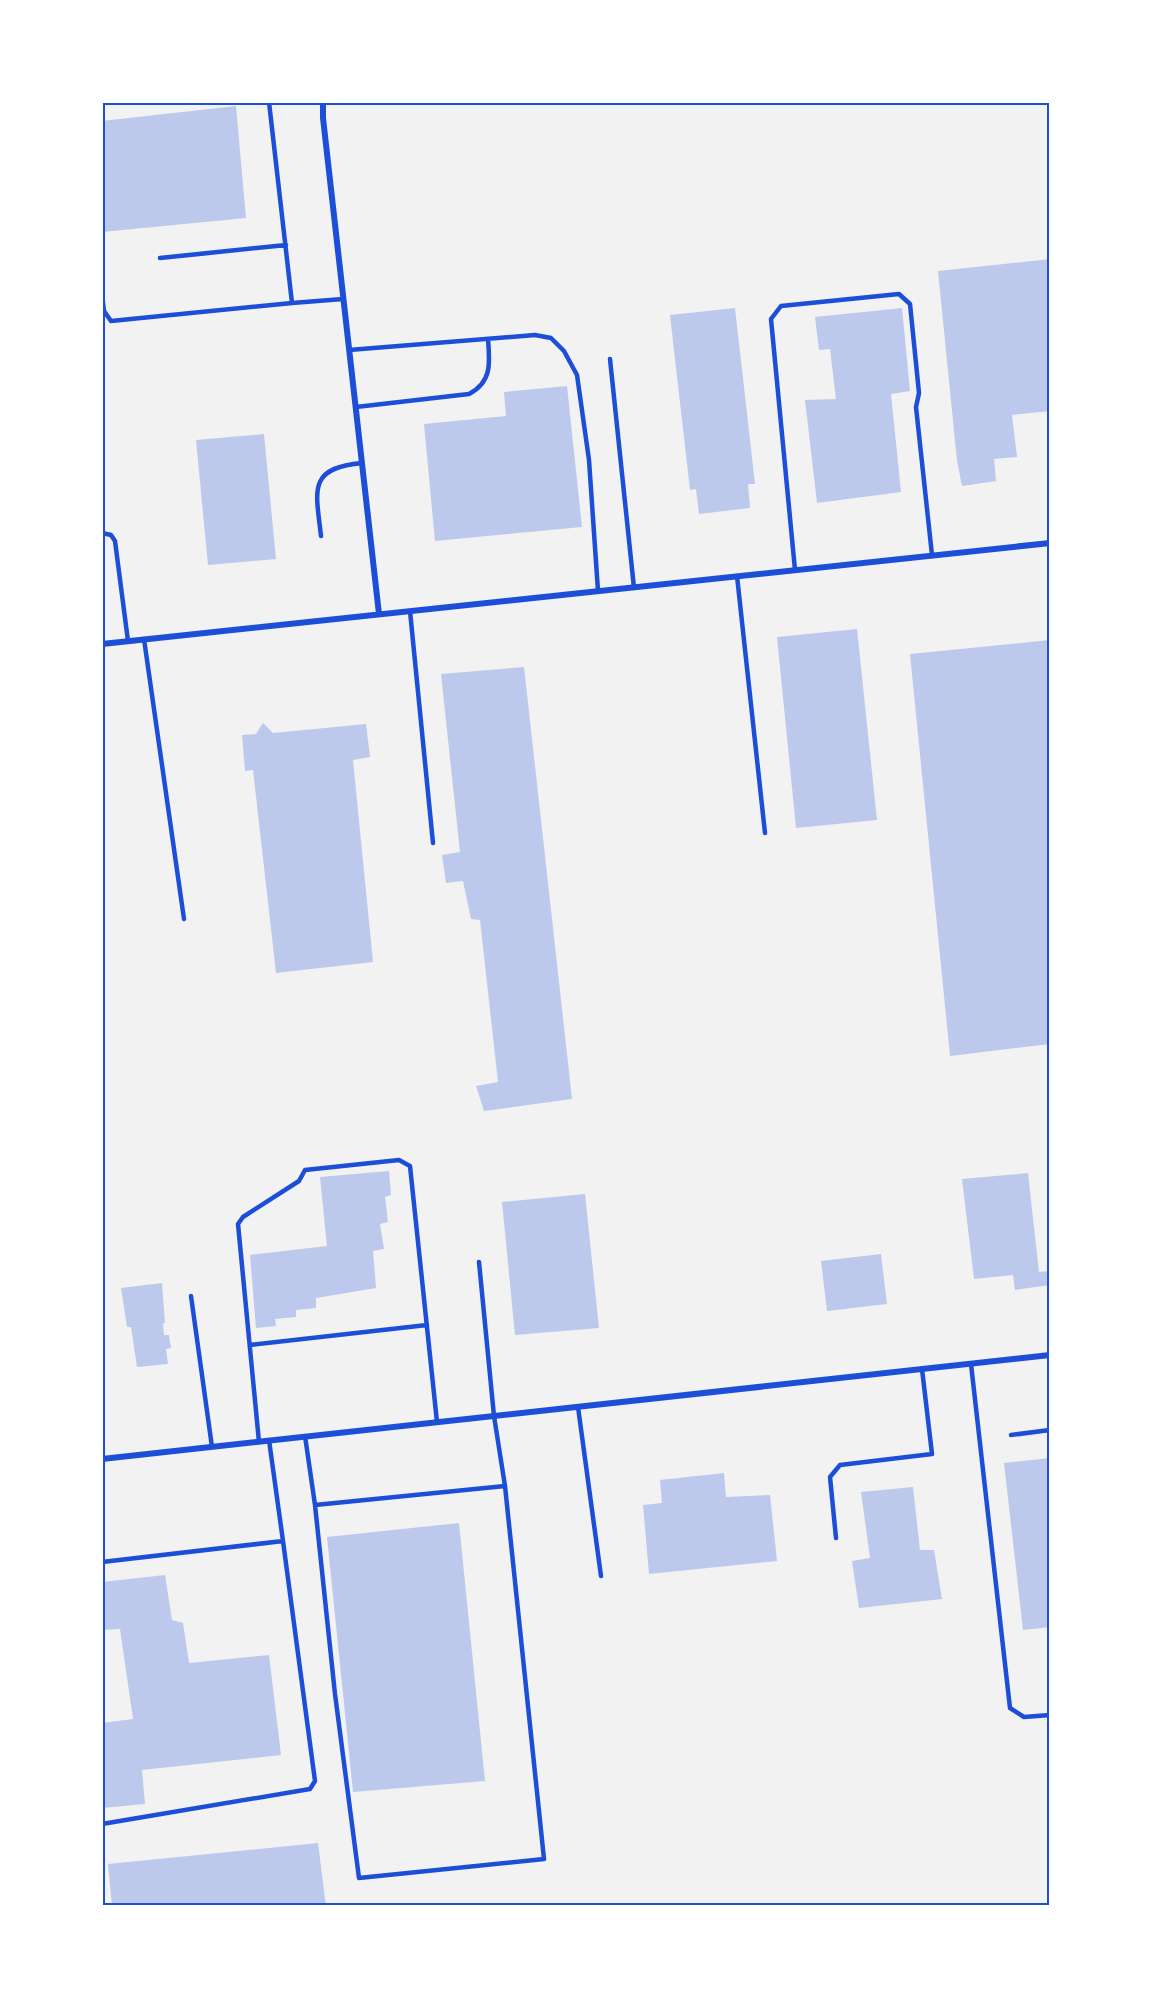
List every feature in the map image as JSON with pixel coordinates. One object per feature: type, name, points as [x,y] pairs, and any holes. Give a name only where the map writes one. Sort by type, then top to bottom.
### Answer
[{"type":"street","points":[[323,102],[379,614]]},
{"type":"street","points":[[102,644],[1050,543]]},
{"type":"street","points":[[102,1459],[1050,1356]]},
{"type":"lane","points":[[269,102],[292,303]]},
{"type":"lane","points":[[160,258],[286,245]]},
{"type":"lane","points":[[102,294],[104,311],[111,321],[343,298]]},
{"type":"lane","points":[[795,570],[771,319],[781,306],[899,294],[910,304],[920,393],[916,407],[932,555]]},
{"type":"lane","points":[[349,350],[535,335],[551,338],[564,351],[577,375],[590,460],[598,591]]},
{"type":"lane","points":[[356,407],[468,394],[480,388],[487,375],[490,358],[488,339]]},
{"type":"lane","points":[[610,359],[634,588]]},
{"type":"lane","points":[[321,536],[317,501],[318,487],[322,478],[333,468],[341,465],[362,463]]},
{"type":"lane","points":[[102,533],[111,535],[115,541],[128,641]]},
{"type":"lane","points":[[737,576],[765,833]]},
{"type":"lane","points":[[410,611],[434,843]]},
{"type":"lane","points":[[144,639],[184,919]]},
{"type":"lane","points":[[259,1442],[238,1224],[243,1217],[299,1181],[305,1170],[399,1160],[410,1166],[437,1422]]},
{"type":"lane","points":[[305,1436],[359,1878],[544,1859],[506,1486],[494,1416],[479,1262]]},
{"type":"lane","points":[[191,1296],[212,1447]]},
{"type":"lane","points":[[250,1346],[427,1325]]},
{"type":"lane","points":[[971,1364],[1010,1708],[1024,1717],[1050,1715]]},
{"type":"lane","points":[[836,1538],[831,1477],[840,1466],[932,1454],[922,1370]]},
{"type":"lane","points":[[578,1407],[601,1576]]},
{"type":"lane","points":[[1011,1435],[1050,1430]]},
{"type":"lane","points":[[102,1824],[310,1789],[315,1781],[269,1440]]},
{"type":"lane","points":[[315,1505],[506,1486]]},
{"type":"lane","points":[[102,1562],[283,1541]]},
{"type":"building","points":[[236,106],[246,218],[102,232],[102,121]]},
{"type":"building","points":[[1050,259],[1050,411],[1012,415],[1017,457],[994,459],[996,481],[962,486],[957,461],[938,271]]},
{"type":"building","points":[[735,308],[755,484],[748,484],[750,508],[699,514],[696,489],[690,490],[670,315]]},
{"type":"building","points":[[902,308],[910,391],[891,394],[901,492],[817,503],[805,400],[836,399],[830,349],[819,350],[815,317]]},
{"type":"building","points":[[567,386],[582,527],[435,541],[424,424],[506,416],[504,392]]},
{"type":"building","points":[[264,434],[276,559],[208,565],[196,440]]},
{"type":"building","points":[[857,629],[877,820],[796,828],[777,637]]},
{"type":"building","points":[[1050,640],[1050,1044],[950,1056],[910,654]]},
{"type":"building","points":[[524,667],[572,1099],[484,1111],[476,1086],[498,1082],[480,920],[471,919],[463,881],[446,883],[442,855],[460,852],[441,674]]},
{"type":"building","points":[[263,723],[273,733],[366,724],[370,757],[353,760],[373,962],[276,973],[253,770],[245,771],[242,735],[256,734]]},
{"type":"building","points":[[389,1171],[391,1195],[385,1197],[388,1222],[380,1224],[384,1249],[373,1251],[376,1288],[316,1298],[316,1308],[296,1310],[296,1317],[275,1319],[276,1326],[256,1328],[250,1255],[327,1246],[320,1177]]},
{"type":"building","points":[[1028,1173],[1039,1272],[1050,1271],[1050,1285],[1015,1290],[1013,1275],[974,1279],[962,1179]]},
{"type":"building","points":[[585,1194],[599,1328],[515,1335],[502,1202]]},
{"type":"building","points":[[881,1254],[887,1304],[827,1311],[821,1261]]},
{"type":"building","points":[[162,1283],[164,1335],[169,1335],[171,1348],[166,1349],[168,1364],[137,1367],[131,1327],[127,1327],[121,1288]]},
{"type":"building","points":[[1050,1458],[1050,1627],[1023,1630],[1004,1463]]},
{"type":"building","points":[[724,1473],[726,1497],[770,1495],[777,1561],[649,1574],[643,1505],[662,1503],[660,1480]]},
{"type":"building","points":[[913,1487],[920,1550],[934,1550],[942,1599],[859,1608],[852,1561],[870,1558],[861,1492]]},
{"type":"building","points":[[459,1523],[485,1781],[353,1792],[327,1537]]},
{"type":"building","points":[[165,1575],[172,1620],[183,1623],[189,1663],[269,1655],[281,1755],[142,1770],[145,1804],[102,1808],[102,1723],[133,1719],[120,1629],[102,1630],[102,1582]]},
{"type":"building","points":[[318,1843],[326,1906],[112,1906],[108,1864]]}]
